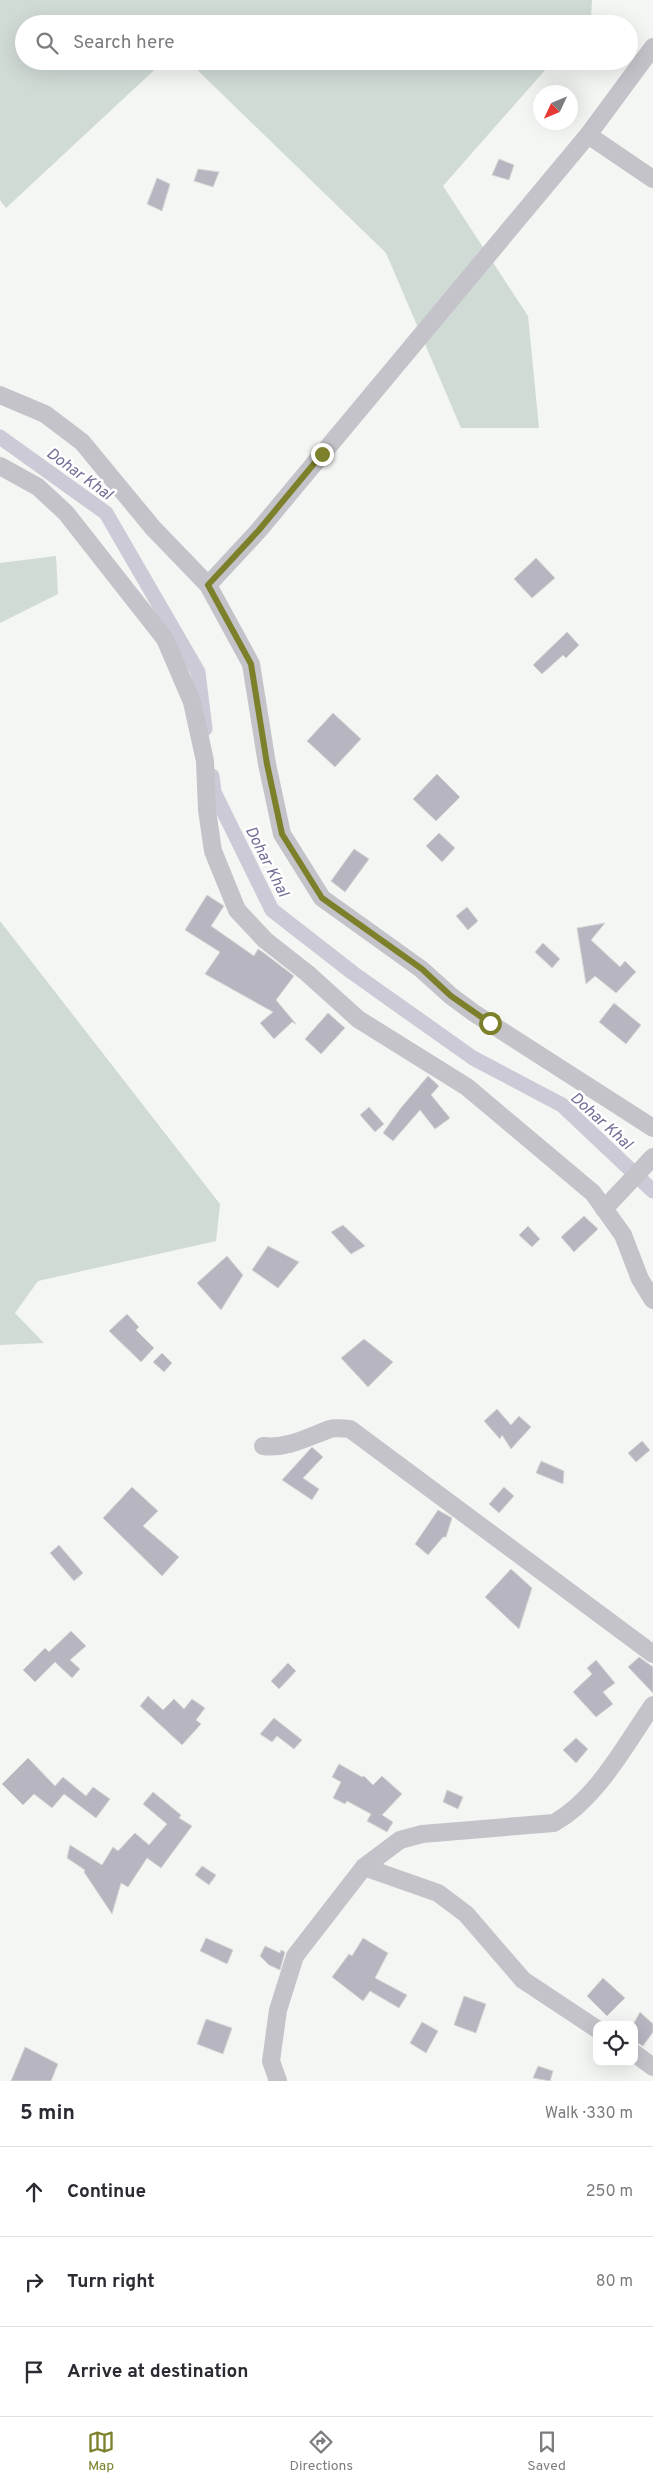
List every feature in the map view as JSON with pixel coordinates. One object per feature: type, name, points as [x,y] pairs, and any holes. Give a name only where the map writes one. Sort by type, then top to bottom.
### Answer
[{"type":"street","points":[[638,68],[653,48]]},
{"type":"street","points":[[208,585],[259,530],[588,135],[637,70]]},
{"type":"street","points":[[588,135],[653,179]]},
{"type":"street","points":[[0,395],[45,414],[82,442],[153,528],[208,585],[251,664],[267,764],[282,834],[322,898],[422,969],[474,1013],[653,1128]]},
{"type":"street","points":[[0,466],[38,487],[66,514],[165,639],[192,702],[205,761],[207,810],[213,851],[237,910],[265,940],[307,972],[358,1019],[467,1086],[593,1193],[623,1235],[640,1278],[653,1300]]},
{"type":"street","points":[[604,1209],[652,1159]]},
{"type":"street","points":[[263,1446],[276,1448],[320,1434],[332,1428],[350,1429],[653,1654]]},
{"type":"street","points":[[278,2081],[271,2060],[272,2052],[278,2010],[295,1956],[364,1867],[400,1840],[422,1834],[554,1823],[570,1814],[589,1796],[653,1705]]},
{"type":"street","points":[[364,1867],[438,1893],[466,1914],[523,1980],[593,2026]]},
{"type":"street","points":[[638,2056],[653,2067]]},
{"type":"shaded area","points":[[0,0],[592,0],[591,15],[15,15],[15,70],[154,70],[6,208],[0,200]]},
{"type":"shaded area","points":[[197,70],[545,70],[443,186],[528,316],[539,428],[461,428],[386,253]]},
{"type":"shaded area","points":[[56,556],[58,594],[0,623],[0,563]]},
{"type":"shaded area","points":[[0,921],[220,1204],[216,1241],[38,1281],[15,1313],[44,1343],[0,1345]]},
{"type":"building","points":[[499,159],[514,165],[509,180],[492,175]]},
{"type":"building","points":[[198,169],[219,172],[213,187],[194,181]]},
{"type":"building","points":[[157,178],[170,184],[162,211],[147,204]]},
{"type":"building","points":[[536,558],[555,578],[532,598],[514,579]]},
{"type":"building","points":[[567,632],[579,645],[566,658],[563,655],[542,674],[533,665]]},
{"type":"building","points":[[333,713],[361,739],[335,767],[307,741]]},
{"type":"building","points":[[437,774],[460,797],[436,821],[413,799]]},
{"type":"building","points":[[439,833],[455,848],[442,862],[426,846]]},
{"type":"building","points":[[354,849],[369,859],[345,892],[331,881]]},
{"type":"building","points":[[207,895],[224,906],[211,926],[254,956],[258,949],[294,976],[276,1000],[296,1024],[292,1022],[274,1039],[260,1023],[273,1012],[205,974],[220,952],[185,930]]},
{"type":"building","points":[[467,907],[478,921],[468,930],[456,916]]},
{"type":"building","points":[[605,923],[591,940],[620,967],[625,961],[636,972],[616,993],[595,976],[586,984],[577,928]]},
{"type":"building","points":[[543,943],[560,959],[552,968],[535,952]]},
{"type":"building","points":[[614,1003],[641,1025],[626,1044],[599,1022]]},
{"type":"building","points":[[328,1013],[345,1028],[321,1054],[305,1039]]},
{"type":"building","points":[[428,1076],[439,1086],[431,1095],[450,1118],[435,1129],[420,1110],[393,1141],[383,1133],[400,1109]]},
{"type":"building","points":[[369,1107],[384,1124],[375,1132],[360,1115]]},
{"type":"building","points":[[584,1216],[598,1229],[574,1252],[561,1237]]},
{"type":"building","points":[[343,1225],[365,1246],[351,1254],[331,1232]]},
{"type":"building","points":[[528,1226],[540,1239],[532,1247],[519,1235]]},
{"type":"building","points":[[268,1246],[299,1262],[278,1288],[252,1270]]},
{"type":"building","points":[[227,1256],[243,1275],[221,1310],[197,1283]]},
{"type":"building","points":[[127,1314],[139,1327],[136,1330],[154,1348],[141,1362],[109,1331]]},
{"type":"building","points":[[364,1339],[393,1362],[368,1387],[341,1358]]},
{"type":"building","points":[[162,1353],[172,1363],[164,1372],[153,1362]]},
{"type":"building","points":[[497,1409],[511,1425],[519,1416],[531,1427],[511,1449],[502,1435],[500,1439],[484,1421]]},
{"type":"building","points":[[642,1441],[650,1450],[636,1462],[628,1453]]},
{"type":"building","points":[[312,1447],[323,1457],[303,1478],[319,1489],[312,1500],[282,1480]]},
{"type":"building","points":[[541,1461],[564,1471],[563,1484],[536,1473]]},
{"type":"building","points":[[132,1487],[158,1511],[143,1526],[179,1557],[162,1576],[103,1518]]},
{"type":"building","points":[[504,1487],[514,1496],[499,1513],[489,1504]]},
{"type":"building","points":[[438,1510],[452,1518],[446,1537],[443,1537],[428,1555],[415,1544]]},
{"type":"building","points":[[59,1545],[83,1573],[74,1581],[50,1553]]},
{"type":"building","points":[[511,1569],[532,1588],[519,1629],[485,1597]]},
{"type":"building","points":[[71,1631],[86,1646],[70,1660],[80,1669],[72,1678],[55,1662],[35,1682],[23,1670],[45,1648],[49,1652]]},
{"type":"building","points":[[639,1657],[653,1667],[653,1693],[628,1667]]},
{"type":"building","points":[[596,1660],[615,1683],[603,1692],[613,1704],[596,1717],[573,1692],[592,1674],[587,1668]]},
{"type":"building","points":[[288,1663],[296,1671],[279,1689],[271,1681]]},
{"type":"building","points":[[148,1696],[163,1710],[174,1699],[184,1709],[192,1699],[205,1708],[196,1720],[201,1724],[182,1745],[140,1706]]},
{"type":"building","points":[[274,1718],[302,1740],[294,1749],[277,1736],[272,1742],[260,1734]]},
{"type":"building","points":[[576,1738],[588,1749],[576,1763],[563,1750]]},
{"type":"building","points":[[28,1758],[55,1786],[63,1777],[86,1796],[93,1787],[110,1799],[96,1818],[64,1794],[52,1808],[34,1794],[23,1805],[2,1784]]},
{"type":"building","points":[[339,1764],[362,1777],[364,1776],[373,1785],[382,1776],[402,1794],[382,1815],[393,1822],[387,1832],[367,1821],[371,1814],[347,1801],[345,1804],[333,1798],[341,1782],[332,1777]]},
{"type":"building","points":[[447,1790],[463,1797],[458,1809],[443,1802]]},
{"type":"building","points":[[153,1792],[181,1815],[179,1818],[192,1826],[161,1868],[147,1858],[128,1887],[121,1883],[112,1914],[84,1872],[85,1870],[67,1858],[70,1845],[102,1865],[113,1847],[118,1851],[135,1833],[149,1845],[167,1824],[143,1804]]},
{"type":"building","points":[[202,1866],[216,1875],[209,1885],[195,1875]]},
{"type":"building","points":[[206,1938],[233,1950],[227,1964],[200,1951]]},
{"type":"building","points":[[363,1938],[388,1953],[375,1978],[407,1995],[399,2008],[370,1991],[363,2001],[332,1977],[349,1954],[352,1956]]},
{"type":"building","points":[[265,1946],[280,1953],[281,1950],[285,1952],[280,1970],[269,1965],[260,1956]]},
{"type":"building","points":[[603,1978],[625,1998],[607,2016],[587,1996]]},
{"type":"building","points":[[464,1996],[486,2004],[476,2033],[454,2025]]},
{"type":"building","points":[[640,2012],[653,2024],[653,2032],[643,2046],[638,2043],[638,2021],[635,2021]]},
{"type":"building","points":[[206,2019],[232,2028],[223,2054],[197,2044]]},
{"type":"building","points":[[422,2022],[438,2031],[426,2053],[410,2043]]},
{"type":"building","points":[[25,2047],[58,2064],[51,2081],[11,2081]]},
{"type":"building","points":[[538,2066],[553,2071],[550,2081],[533,2078]]},
{"type":"waterway","name":"Dohar Khal","points":[[0,437],[106,513],[198,672],[205,729]]},
{"type":"waterway","name":"Dohar Khal","points":[[212,776],[214,792],[272,910],[353,973],[473,1058],[562,1105],[653,1191]]},
{"type":"route","points":[[322,454],[259,530],[208,585],[251,664],[267,764],[282,834],[322,898],[422,969],[451,996],[490,1023]]}]
